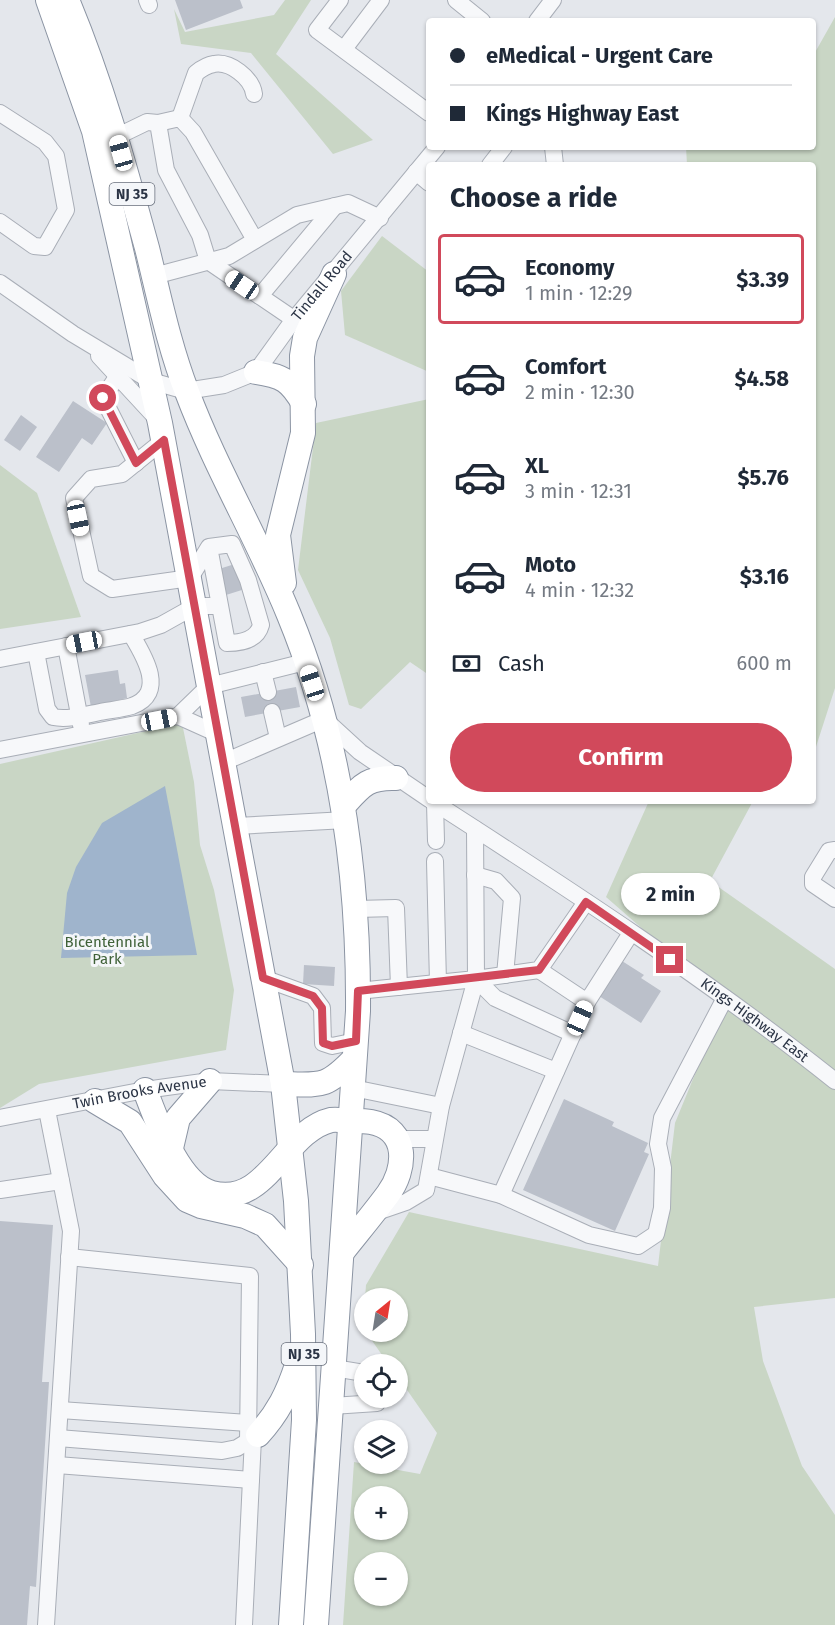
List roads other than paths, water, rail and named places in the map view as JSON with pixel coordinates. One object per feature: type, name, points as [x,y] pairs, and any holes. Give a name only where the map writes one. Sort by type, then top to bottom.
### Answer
[{"type":"highway","name":"NJ 35","points":[[48,0],[94,131],[151,381],[190,578],[282,1084],[291,1147],[301,1265],[303,1343],[304,1420],[291,1625]]},
{"type":"highway","name":"NJ 35","points":[[67,0],[85,44],[116,137],[186,391],[222,474],[273,576],[290,618],[324,719],[345,812],[356,909],[358,991],[343,1251],[316,1625]]},
{"type":"highway","points":[[290,618],[280,566],[278,535],[283,506],[301,447],[304,404],[302,356],[305,339],[334,274]]},
{"type":"highway","points":[[256,372],[282,377],[295,389],[304,404]]},
{"type":"highway","points":[[345,812],[364,782],[382,777],[396,778]]},
{"type":"highway","points":[[282,1084],[319,1085],[335,1079],[355,1050]]},
{"type":"highway","points":[[171,1148],[178,1118],[210,1081]]},
{"type":"highway","points":[[145,1090],[176,1161],[191,1182],[221,1195],[247,1190],[260,1182],[291,1147],[328,1121],[378,1124],[396,1139],[403,1157],[402,1170],[389,1193],[343,1251]]},
{"type":"highway","points":[[95,1101],[130,1122],[178,1192],[201,1206],[245,1216],[264,1225],[301,1265]]},
{"type":"highway","points":[[252,1434],[278,1413],[289,1390],[303,1343]]},
{"type":"street","points":[[340,0],[317,30],[426,111]]},
{"type":"street","points":[[344,50],[381,0]]},
{"type":"street","points":[[456,0],[478,18]]},
{"type":"street","points":[[539,18],[553,0]]},
{"type":"street","points":[[180,118],[196,73],[214,63],[225,65],[248,79],[254,93]]},
{"type":"street","points":[[0,113],[45,142],[53,151],[67,205],[62,220],[45,247],[34,246],[0,222]]},
{"type":"street","points":[[116,137],[147,122],[158,123],[180,118]]},
{"type":"street","points":[[180,118],[193,132],[255,240]]},
{"type":"street","points":[[158,123],[166,170],[200,235],[208,261],[295,320]]},
{"type":"street","points":[[492,162],[502,150]]},
{"type":"street","name":"Tindall Road","points":[[256,372],[295,320],[380,218],[423,177]]},
{"type":"street","points":[[154,276],[229,256],[297,215],[348,203],[380,218]]},
{"type":"street","points":[[260,296],[335,206]]},
{"type":"street","points":[[0,283],[89,344],[151,381],[186,391],[215,387],[256,372]]},
{"type":"street","points":[[89,344],[162,432],[136,463],[122,474],[91,479],[74,498],[91,576],[112,589],[190,578],[208,547]]},
{"type":"street","points":[[117,377],[103,398],[136,463]]},
{"type":"street","points":[[232,544],[248,580],[261,625],[253,637],[238,643],[227,643],[208,547],[232,544]]},
{"type":"street","points":[[248,580],[273,576]]},
{"type":"street","points":[[0,659],[131,634],[161,626],[195,606],[219,606]]},
{"type":"street","points":[[36,652],[50,714],[59,718],[80,716],[132,706],[147,693],[151,681],[149,666],[131,634]]},
{"type":"street","points":[[66,646],[83,734]]},
{"type":"street","points":[[0,750],[178,716],[208,686],[305,662]]},
{"type":"street","points":[[263,672],[268,692]]},
{"type":"street","points":[[272,712],[278,738]]},
{"type":"street","points":[[178,716],[218,734]]},
{"type":"street","points":[[224,762],[324,719]]},
{"type":"street","name":"Kings Highway East","points":[[324,719],[360,752],[426,797]]},
{"type":"street","points":[[432,804],[436,841]]},
{"type":"street","name":"Kings Highway East","points":[[436,804],[586,902],[725,998],[835,1081]]},
{"type":"street","points":[[236,826],[345,812]]},
{"type":"street","points":[[372,1214],[406,1202],[426,1190],[441,1106],[476,979],[474,829]]},
{"type":"street","points":[[835,850],[829,851],[813,877],[813,884],[835,899]]},
{"type":"street","points":[[435,861],[438,983]]},
{"type":"street","points":[[475,882],[496,881],[512,898],[505,975]]},
{"type":"street","points":[[539,970],[586,902]]},
{"type":"street","points":[[356,909],[396,908],[399,987]]},
{"type":"street","points":[[501,1195],[587,1002],[631,933]]},
{"type":"street","points":[[358,991],[539,970],[587,1002]]},
{"type":"street","points":[[263,978],[313,996],[322,1008],[323,1043],[355,1050]]},
{"type":"street","points":[[476,979],[495,998],[573,1034]]},
{"type":"street","points":[[429,1176],[501,1195],[589,1235],[638,1246],[656,1234],[662,1208],[663,1168],[658,1144],[662,1118],[725,998]]},
{"type":"street","points":[[461,1033],[556,1071]]},
{"type":"street","name":"Twin Brooks Avenue","points":[[0,1118],[145,1090],[210,1081],[282,1084]]},
{"type":"street","points":[[353,1088],[441,1106]]},
{"type":"street","points":[[46,1625],[71,1231],[47,1110]]},
{"type":"street","points":[[396,1139],[434,1139]]},
{"type":"street","points":[[0,1190],[61,1181]]},
{"type":"street","points":[[69,1257],[250,1276],[252,1434],[244,1625]]},
{"type":"street","points":[[334,1368],[354,1371]]},
{"type":"street","points":[[332,1406],[354,1405]]},
{"type":"street","points":[[60,1410],[252,1434]]},
{"type":"street","points":[[58,1438],[222,1451],[237,1448],[252,1434]]},
{"type":"street","points":[[57,1466],[251,1480]]},
{"type":"water","points":[[165,786],[197,955],[61,958],[67,893],[76,867],[102,823]]},
{"type":"park label","name":"Bicentennial Park","points":[[107,950]]}]
